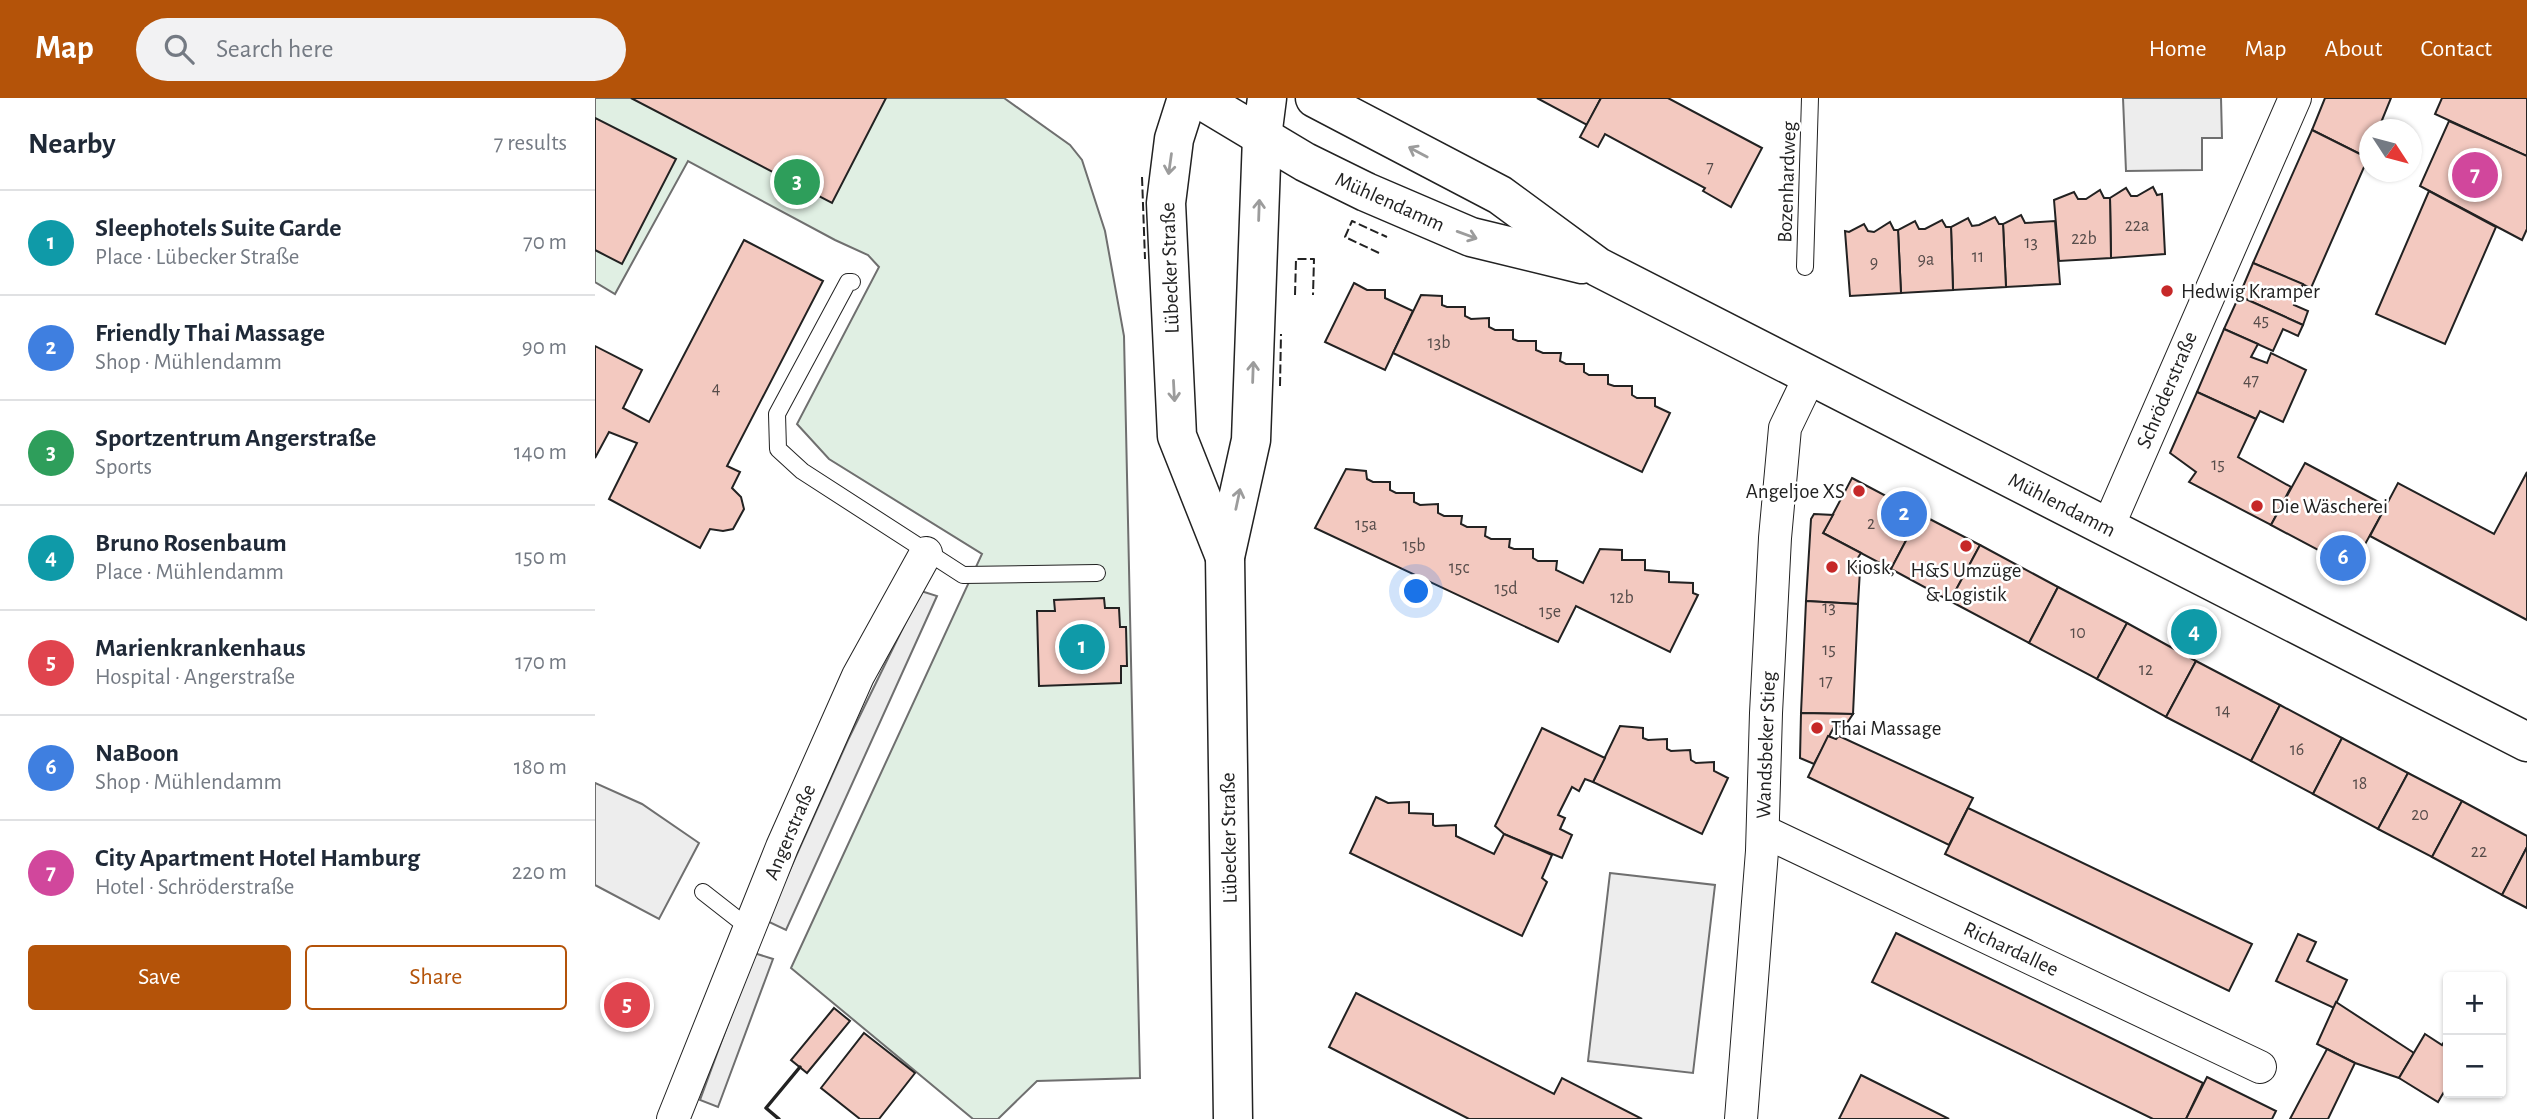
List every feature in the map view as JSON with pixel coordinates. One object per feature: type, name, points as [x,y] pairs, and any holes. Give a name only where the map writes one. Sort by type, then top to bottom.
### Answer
[{"type":"main road","name":"Lübecker Straße","points":[[1187,98],[1174,139],[1166,203],[1177,436],[1225,557]]},
{"type":"main road","name":"Mühlendamm","points":[[1198,98],[1328,175],[1471,237],[1598,267]]},
{"type":"main road","name":"Lübecker Straße","points":[[1233,1119],[1225,557],[1251,440],[1262,137],[1267,98]]},
{"type":"main road","name":"Mühlendamm","points":[[1315,98],[1500,195],[1598,267],[2527,742]]},
{"type":"street","name":"Schröderstraße","points":[[2107,529],[2295,98]]},
{"type":"street","name":"Wandsbeker Stieg","points":[[1741,1119],[1763,831],[1775,538],[1785,428],[1810,376]]},
{"type":"street","name":"Angerstraße","points":[[673,1119],[748,928],[858,676],[926,553]]},
{"type":"street","name":"Richardallee","points":[[1763,831],[2260,1067]]},
{"type":"lane","name":"Bozenhardweg","points":[[1805,267],[1810,98]]},
{"type":"lane","points":[[852,282],[848,282],[776,414],[778,449],[802,471],[963,575],[1097,573]]},
{"type":"lane","points":[[702,892],[748,928]]},
{"type":"green space","points":[[595,98],[1004,98],[1070,145],[1082,160],[1105,231],[1124,336],[1140,1078],[1037,1081],[998,1119],[973,1119],[791,968],[982,554],[829,459],[797,424],[879,267],[868,255],[688,161],[615,294],[595,282]]},
{"type":"shaded area","points":[[2123,98],[2221,98],[2222,138],[2202,138],[2202,170],[2126,171]]},
{"type":"shaded area","points":[[921,591],[937,596],[786,930],[767,921],[848,740]]},
{"type":"shaded area","points":[[595,783],[642,804],[699,843],[659,919],[595,885]]},
{"type":"shaded area","points":[[1610,873],[1715,885],[1693,1073],[1588,1061]]},
{"type":"shaded area","points":[[754,953],[773,959],[718,1107],[700,1100]]},
{"type":"building","points":[[631,98],[886,98],[832,203]]},
{"type":"building","points":[[1537,98],[1601,98],[1587,125]]},
{"type":"building","points":[[1601,98],[1668,98],[1762,148],[1731,207],[1703,191],[1705,188],[1605,134],[1598,147],[1580,137]]},
{"type":"building","points":[[2325,98],[2391,98],[2382,119],[2359,119],[2359,154],[2312,130]]},
{"type":"building","points":[[2442,98],[2527,98],[2527,156],[2435,114]]},
{"type":"building","points":[[595,118],[676,159],[622,264],[595,250]]},
{"type":"building","points":[[2449,121],[2527,156],[2527,229],[2522,240],[2420,186]]},
{"type":"building","points":[[2312,130],[2359,154],[2359,179],[2311,288],[2253,263]]},
{"type":"building","points":[[2153,187],[2157,195],[2162,194],[2165,254],[2111,258],[2110,198],[2126,188],[2131,196],[2137,196]]},
{"type":"building","points":[[2100,190],[2104,198],[2110,198],[2111,258],[2059,261],[2054,200],[2074,192],[2078,199],[2086,199]]},
{"type":"building","points":[[2429,191],[2496,227],[2445,344],[2376,314]]},
{"type":"building","points":[[2021,215],[2025,223],[2055,221],[2060,284],[2006,287],[2003,224]]},
{"type":"building","points":[[1995,217],[1999,224],[2003,224],[2006,287],[1953,290],[1951,227],[1968,218],[1972,226]]},
{"type":"building","points":[[1942,220],[1946,227],[1951,227],[1953,290],[1901,293],[1898,230],[1915,221],[1919,229],[1925,229]]},
{"type":"building","points":[[1890,222],[1894,230],[1898,230],[1901,293],[1850,296],[1845,231],[1849,232],[1864,224],[1868,231],[1874,232]]},
{"type":"building","points":[[744,240],[823,281],[727,466],[740,472],[732,488],[741,497],[744,509],[733,529],[710,529],[700,548],[609,499],[637,443],[609,432],[595,458],[595,346],[642,370],[623,408],[649,422]]},
{"type":"building","points":[[2253,263],[2303,284],[2294,305],[2308,311],[2303,325],[2239,296]]},
{"type":"building","points":[[1354,283],[1367,290],[1385,290],[1385,298],[1413,311],[1385,370],[1325,342]]},
{"type":"building","points":[[1421,295],[1442,296],[1442,305],[1465,307],[1465,316],[1471,319],[1489,318],[1489,327],[1495,330],[1513,330],[1513,339],[1536,341],[1536,350],[1543,353],[1561,353],[1560,361],[1566,364],[1584,364],[1584,372],[1589,375],[1608,375],[1608,384],[1632,386],[1632,395],[1637,398],[1655,398],[1655,406],[1670,413],[1642,472],[1393,353]]},
{"type":"building","points":[[2239,296],[2303,325],[2298,336],[2283,329],[2273,351],[2224,329]]},
{"type":"building","points":[[2224,329],[2258,344],[2251,357],[2267,363],[2271,353],[2306,370],[2283,422],[2260,411],[2256,419],[2197,392]]},
{"type":"building","points":[[2197,392],[2256,419],[2238,457],[2291,487],[2271,525],[2189,482],[2196,472],[2170,453]]},
{"type":"building","points":[[2305,463],[2386,506],[2352,568],[2271,525]]},
{"type":"building","points":[[1346,469],[1366,471],[1367,479],[1373,482],[1390,482],[1390,490],[1396,493],[1414,493],[1414,502],[1420,505],[1438,504],[1438,513],[1444,516],[1462,516],[1461,524],[1467,527],[1486,527],[1485,536],[1491,539],[1510,539],[1509,547],[1533,549],[1533,558],[1538,561],[1557,561],[1556,570],[1583,583],[1600,549],[1622,550],[1622,560],[1645,560],[1645,570],[1669,572],[1669,582],[1693,583],[1693,593],[1698,595],[1670,652],[1576,606],[1558,642],[1315,528]]},
{"type":"building","points":[[2527,472],[2527,620],[2370,536],[2398,483],[2494,534]]},
{"type":"building","points":[[1852,478],[1920,514],[1891,569],[1823,533]]},
{"type":"building","points":[[1814,514],[1833,515],[1823,533],[1861,553],[1854,564],[1860,570],[1858,604],[1806,601],[1811,519]]},
{"type":"building","points":[[1920,514],[1980,545],[1950,601],[1891,569]]},
{"type":"building","points":[[1980,545],[2058,587],[2029,643],[1950,601]]},
{"type":"building","points":[[2058,587],[2127,623],[2097,679],[2029,643]]},
{"type":"building","points":[[1104,598],[1105,608],[1119,608],[1120,627],[1126,627],[1127,666],[1121,666],[1121,683],[1039,686],[1037,611],[1055,611],[1054,600]]},
{"type":"building","points":[[1806,601],[1858,604],[1853,714],[1801,713]]},
{"type":"building","points":[[2127,623],[2196,661],[2166,717],[2097,679]]},
{"type":"building","points":[[2196,661],[2280,705],[2251,761],[2166,717]]},
{"type":"building","points":[[2280,705],[2342,738],[2313,794],[2251,761]]},
{"type":"building","points":[[1801,713],[1853,714],[1845,726],[1834,727],[1814,764],[1800,758]]},
{"type":"building","points":[[1620,726],[1643,728],[1643,738],[1648,740],[1667,739],[1667,749],[1671,751],[1690,750],[1691,760],[1696,763],[1714,762],[1714,771],[1728,778],[1702,834],[1593,782]]},
{"type":"building","points":[[1542,728],[1605,758],[1593,782],[1585,779],[1579,791],[1572,787],[1558,815],[1565,818],[1560,829],[1572,835],[1562,858],[1504,834],[1495,826]]},
{"type":"building","points":[[1828,736],[1836,739],[1839,736],[1973,798],[1949,845],[1808,777]]},
{"type":"building","points":[[2342,738],[2408,773],[2378,829],[2313,794]]},
{"type":"building","points":[[2408,773],[2462,801],[2432,857],[2378,829]]},
{"type":"building","points":[[1376,797],[1388,803],[1409,802],[1409,813],[1433,814],[1435,826],[1456,825],[1456,836],[1494,854],[1504,834],[1552,855],[1542,878],[1547,882],[1522,936],[1350,853]]},
{"type":"building","points":[[2462,801],[2527,836],[2527,847],[2502,895],[2432,857]]},
{"type":"building","points":[[1968,808],[2252,944],[2229,991],[1945,854]]},
{"type":"building","points":[[2527,847],[2527,908],[2502,895]]},
{"type":"building","points":[[1896,933],[2203,1083],[2186,1119],[2153,1119],[1872,982]]},
{"type":"building","points":[[2298,934],[2316,942],[2307,961],[2347,980],[2334,1008],[2276,981]]},
{"type":"building","points":[[1356,993],[1554,1094],[1562,1078],[1642,1119],[1469,1119],[1329,1047]]},
{"type":"building","points":[[2336,1002],[2414,1053],[2399,1078],[2355,1063],[2317,1044]]},
{"type":"building","points":[[834,1008],[850,1021],[807,1073],[791,1060]]},
{"type":"building","points":[[864,1033],[915,1073],[879,1119],[860,1119],[821,1088]]},
{"type":"building","points":[[2425,1034],[2443,1043],[2443,1094],[2438,1102],[2399,1078]]},
{"type":"building","points":[[2327,1049],[2355,1063],[2328,1119],[2290,1119]]},
{"type":"building","points":[[1861,1075],[1949,1119],[1839,1119]]},
{"type":"building","points":[[2207,1077],[2276,1111],[2272,1119],[2186,1119]]},
{"type":"fence","points":[[1142,177],[1145,259]]},
{"type":"fence","points":[[1379,253],[1345,237],[1352,221],[1387,237]]},
{"type":"fence","points":[[1295,295],[1296,259],[1314,259],[1313,295]]},
{"type":"fence","points":[[1280,386],[1281,334]]},
{"type":"wall","points":[[779,1119],[766,1108],[800,1067]]},
{"type":"place","name":"City Apartment Hotel Hamburg","points":[[2475,175]]},
{"type":"place","name":"Sportzentrum Angerstraße","points":[[797,182]]},
{"type":"place","name":"Hedwig Kramper","points":[[2167,291]]},
{"type":"place","name":"Angeljoe XS","points":[[1859,491]]},
{"type":"place","name":"Die Wäscherei","points":[[2257,506]]},
{"type":"place","name":"Friendly Thai Massage","points":[[1904,514]]},
{"type":"place","name":"H&S Umzüge & Logistik","points":[[1966,546]]},
{"type":"place","name":"NaBoon","points":[[2343,558]]},
{"type":"place","name":"Kiosk,","points":[[1832,567]]},
{"type":"place","name":"Bruno Rosenbaum","points":[[2194,632]]},
{"type":"place","name":"Sleephotels Suite Garde","points":[[1082,647]]},
{"type":"place","name":"Thai Massage","points":[[1817,728]]},
{"type":"place","name":"Marienkrankenhaus","points":[[627,1005]]}]
